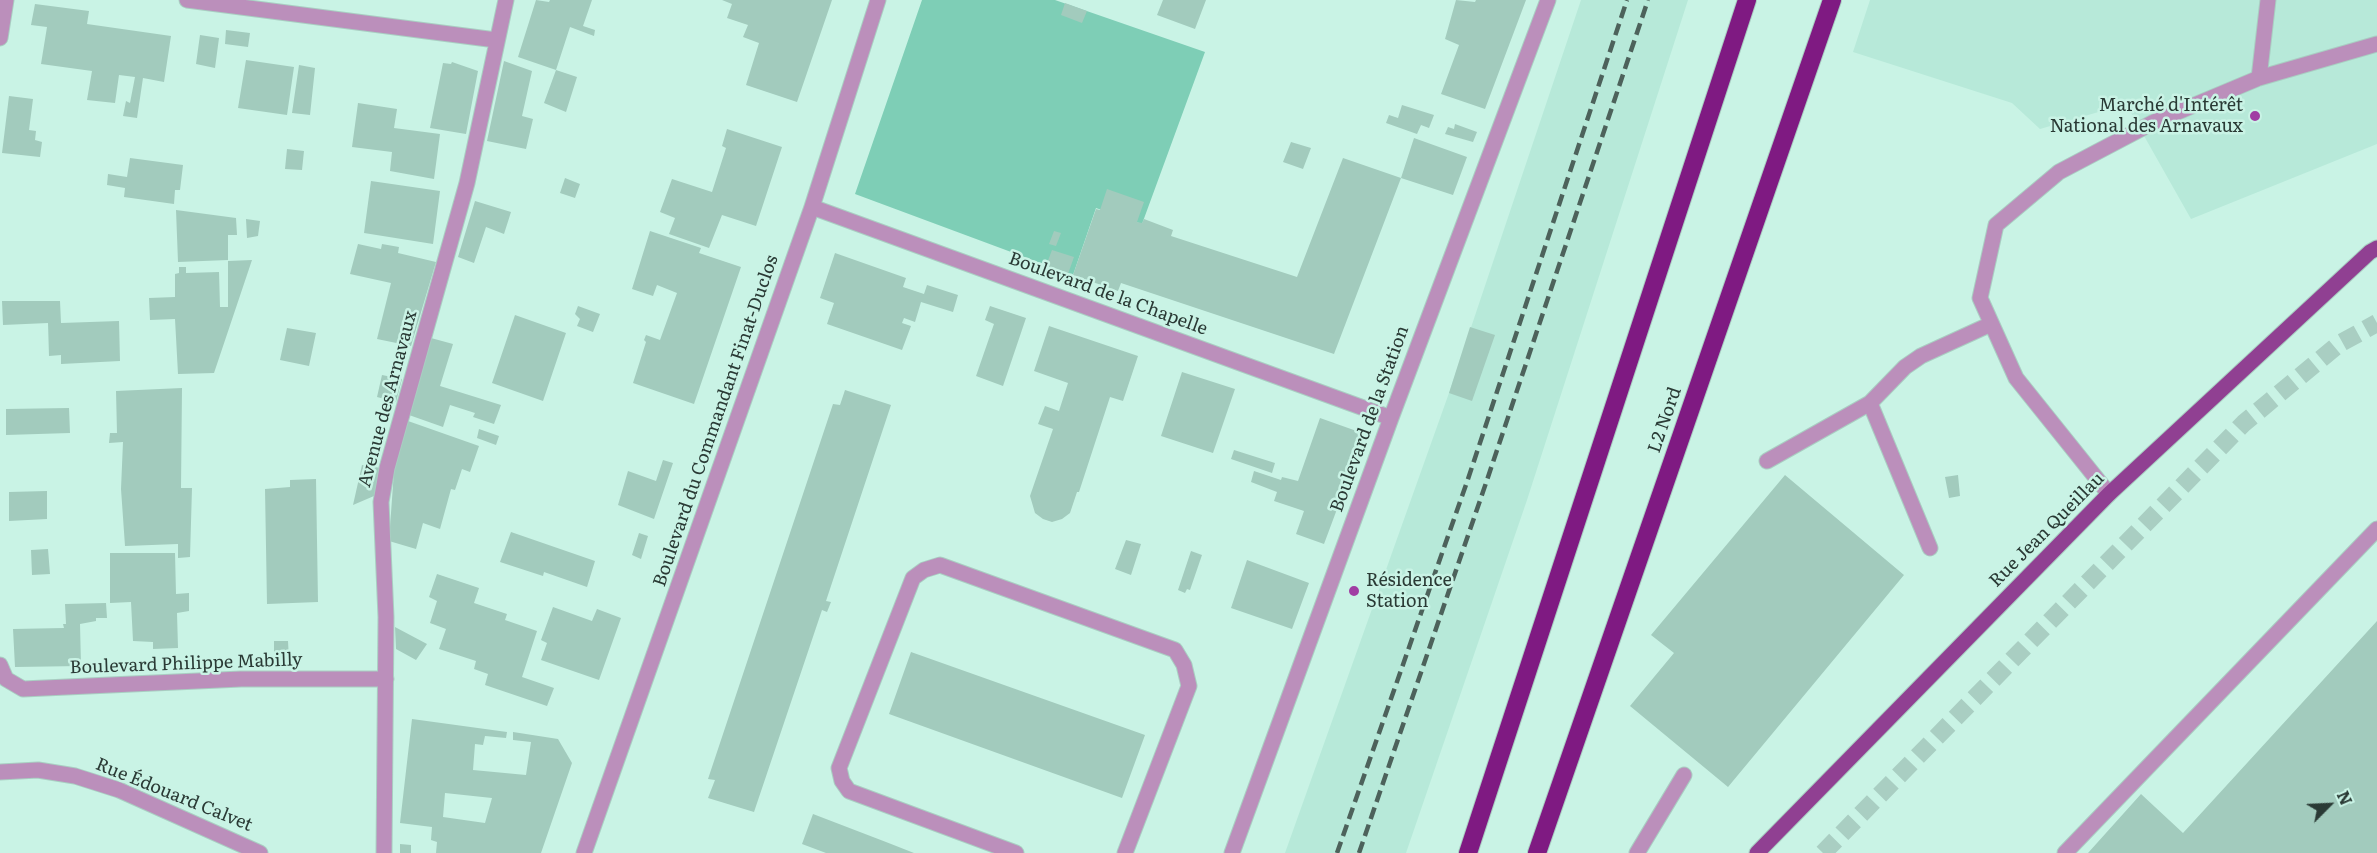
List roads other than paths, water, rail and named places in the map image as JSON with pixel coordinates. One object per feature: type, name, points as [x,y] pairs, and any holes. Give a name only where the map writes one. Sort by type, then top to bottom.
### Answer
[{"type":"highway","points":[[1468,853],[1747,0]]},
{"type":"highway","name":"L2 Nord","points":[[1537,853],[1832,0]]},
{"type":"main road","name":"Rue Jean Queillau","points":[[1757,853],[2109,494],[2377,248]]},
{"type":"street","points":[[0,38],[6,0]]},
{"type":"street","points":[[187,0],[496,40]]},
{"type":"street","name":"Avenue des Arnavaux","points":[[384,853],[386,617],[381,502],[387,468],[467,183],[506,0]]},
{"type":"street","name":"Boulevard du Commandant Finat-Duclos","points":[[584,853],[812,207],[878,0]]},
{"type":"street","name":"Boulevard de la Station","points":[[1232,853],[1391,418],[1548,0]]},
{"type":"street","points":[[2259,78],[2268,0]]},
{"type":"street","points":[[2109,494],[2016,378],[1980,298],[1996,225],[2059,171],[2154,122],[2259,78],[2377,44]]},
{"type":"street","name":"Boulevard de la Chapelle","points":[[812,207],[1391,418]]},
{"type":"street","points":[[1767,461],[1870,403],[1905,368],[1921,356],[1991,324]]},
{"type":"street","points":[[1870,403],[1930,548]]},
{"type":"street","points":[[2065,853],[2377,529]]},
{"type":"street","points":[[1016,853],[849,791],[842,781],[839,768],[913,578],[924,570],[940,565],[1175,650],[1184,664],[1190,686],[1125,853]]},
{"type":"street","name":"Boulevard Philippe Mabilly","points":[[0,665],[6,679],[23,689],[241,679],[386,679]]},
{"type":"street","name":"Rue Édouard Calvet","points":[[0,772],[38,770],[75,776],[129,794],[260,853]]},
{"type":"street","points":[[1636,853],[1684,775]]},
{"type":"tunnel","points":[[1823,853],[2244,423],[2339,344],[2377,323]]},
{"type":"railway","points":[[1337,853],[1468,479],[1627,0]]},
{"type":"railway","points":[[1359,853],[1648,0]]},
{"type":"place","name":"Marché d'Intérêt National des Arnavaux","points":[[2255,116]]},
{"type":"place","name":"Résidence Station","points":[[1354,591]]}]
